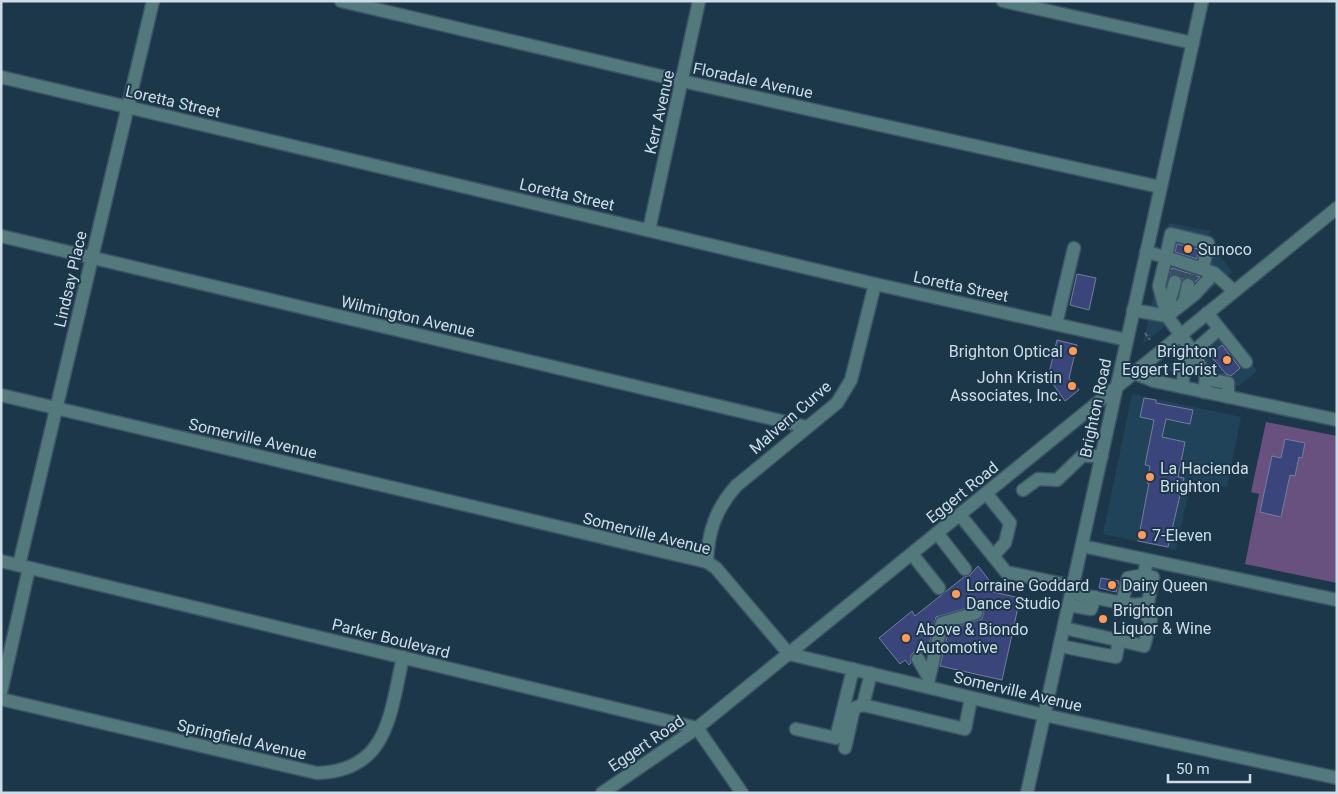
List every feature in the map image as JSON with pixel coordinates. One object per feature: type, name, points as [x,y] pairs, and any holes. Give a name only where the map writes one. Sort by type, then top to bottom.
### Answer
[{"type":"street","name":"Lindsay Place","points":[[1,692],[56,408],[153,1]]},
{"type":"street","name":"Floradale Avenue","points":[[341,1],[682,81],[1160,187]]},
{"type":"street","name":"Kerr Avenue","points":[[648,230],[699,1]]},
{"type":"street","points":[[1003,1],[1193,43]]},
{"type":"street","name":"Brighton Road","points":[[1027,793],[1202,1]]},
{"type":"street","name":"Loretta Street","points":[[1,77],[875,284],[1127,340]]},
{"type":"street","name":"Eggert Road","points":[[602,793],[697,728],[1337,208]]},
{"type":"street","points":[[1133,310],[1167,313],[1184,303],[1198,273],[1208,243],[1171,234],[1158,286],[1167,313],[1194,353],[1205,385]]},
{"type":"street","name":"Wilmington Avenue","points":[[1,236],[807,427]]},
{"type":"street","points":[[1056,324],[1074,248]]},
{"type":"street","points":[[1146,252],[1166,257],[1177,271],[1198,273],[1234,291]]},
{"type":"street","points":[[1167,313],[1177,271]]},
{"type":"street","points":[[1184,303],[1198,273]]},
{"type":"street","name":"Malvern Curve","points":[[707,562],[710,529],[725,499],[736,486],[837,402],[850,380],[875,284]]},
{"type":"street","points":[[1207,314],[1246,362]]},
{"type":"street","points":[[1182,387],[1184,372],[1194,353],[1219,329]]},
{"type":"street","points":[[1134,373],[1148,380],[1182,387],[1205,385],[1228,397],[1337,420]]},
{"type":"street","name":"Somerville Avenue","points":[[1,395],[707,562],[716,568],[789,654],[870,673],[928,682],[971,698],[1337,778]]},
{"type":"street","points":[[1023,490],[1038,479],[1057,480],[1082,456],[1102,456]]},
{"type":"street","points":[[1024,462],[1038,479]]},
{"type":"street","points":[[986,493],[1010,523],[1006,544],[993,556]]},
{"type":"street","points":[[960,514],[1006,572],[1071,594],[1128,604],[1148,603],[1153,577],[1144,575],[1128,578],[1128,604]]},
{"type":"street","points":[[938,533],[964,569]]},
{"type":"street","points":[[1082,546],[1337,600]]},
{"type":"street","points":[[912,554],[938,588]]},
{"type":"street","points":[[1144,575],[1147,560]]},
{"type":"street","name":"Parker Boulevard","points":[[1,561],[697,728]]},
{"type":"street","points":[[1064,628],[1144,646],[1151,620],[1128,604]]},
{"type":"street","points":[[928,682],[942,623],[976,613]]},
{"type":"street","points":[[1060,646],[1116,657],[1119,640]]},
{"type":"street","name":"Springfield Avenue","points":[[1,699],[317,773],[331,773],[355,765],[367,757],[382,738],[388,723],[403,657]]},
{"type":"street","points":[[918,659],[928,682]]},
{"type":"street","points":[[796,729],[836,738],[853,669]]},
{"type":"street","points":[[863,705],[870,673]]},
{"type":"street","points":[[845,748],[854,708],[863,705],[965,729],[971,698]]},
{"type":"street","points":[[697,728],[742,793]]},
{"type":"path","points":[[1145,332],[1150,340]]},
{"type":"shaded area","points":[[1169,223],[1211,231],[1207,238],[1232,272],[1143,344]]},
{"type":"shaded area","points":[[1219,324],[1257,371],[1239,386],[1162,370]]},
{"type":"shaded area","points":[[1132,394],[1241,417],[1227,487],[1191,480],[1176,550],[1103,534]]},
{"type":"shaded area","points":[[1266,422],[1337,436],[1337,583],[1245,564],[1259,494],[1251,492]]},
{"type":"building","points":[[1177,244],[1198,249],[1197,259],[1175,252]]},
{"type":"building","points":[[1172,268],[1200,277],[1195,282],[1189,277],[1182,279],[1177,274],[1170,276]]},
{"type":"building","points":[[1077,274],[1096,278],[1089,310],[1070,305]]},
{"type":"building","points":[[1057,340],[1077,345],[1069,378],[1079,390],[1065,401],[1048,377]]},
{"type":"building","name":"Brighton Eggert Florist","points":[[1222,345],[1240,368],[1231,376],[1226,374],[1210,355]]},
{"type":"building","points":[[1144,398],[1156,400],[1156,403],[1193,410],[1190,424],[1166,419],[1162,437],[1185,442],[1178,477],[1184,478],[1168,547],[1138,541],[1149,483],[1147,483],[1150,466],[1145,465],[1154,420],[1140,417]]},
{"type":"building","points":[[1285,439],[1305,443],[1302,458],[1299,457],[1295,476],[1290,475],[1281,517],[1260,512],[1272,456],[1281,458]]},
{"type":"building","points":[[978,566],[993,585],[989,591],[1020,598],[1002,680],[940,666],[949,629],[982,619],[984,611],[977,605],[936,617],[927,653],[914,652],[911,655],[911,663],[909,665],[905,660],[900,664],[879,638],[912,611],[915,616],[964,577],[970,575]]},
{"type":"building","name":"Dairy Queen","points":[[1101,578],[1119,581],[1116,592],[1099,588]]},
{"type":"tunnel","points":[[1175,282],[1177,271]]},
{"type":"tunnel","points":[[1188,285],[1190,274]]},
{"type":"place","name":"Sunoco","points":[[1188,249]]},
{"type":"place","name":"Brighton Optical","points":[[1073,351]]},
{"type":"place","name":"Brighton Eggert Florist","points":[[1227,360]]},
{"type":"place","name":"John Kristin Associates, Inc.","points":[[1072,386]]},
{"type":"place","name":"La Hacienda Brighton","points":[[1150,477]]},
{"type":"place","name":"7-Eleven","points":[[1142,535]]},
{"type":"place","name":"Dairy Queen","points":[[1112,585]]},
{"type":"place","name":"Lorraine Goddard Dance Studio","points":[[956,594]]},
{"type":"place","name":"Brighton Liquor & Wine","points":[[1103,619]]},
{"type":"place","name":"Above & Biondo Automotive","points":[[906,638]]}]
